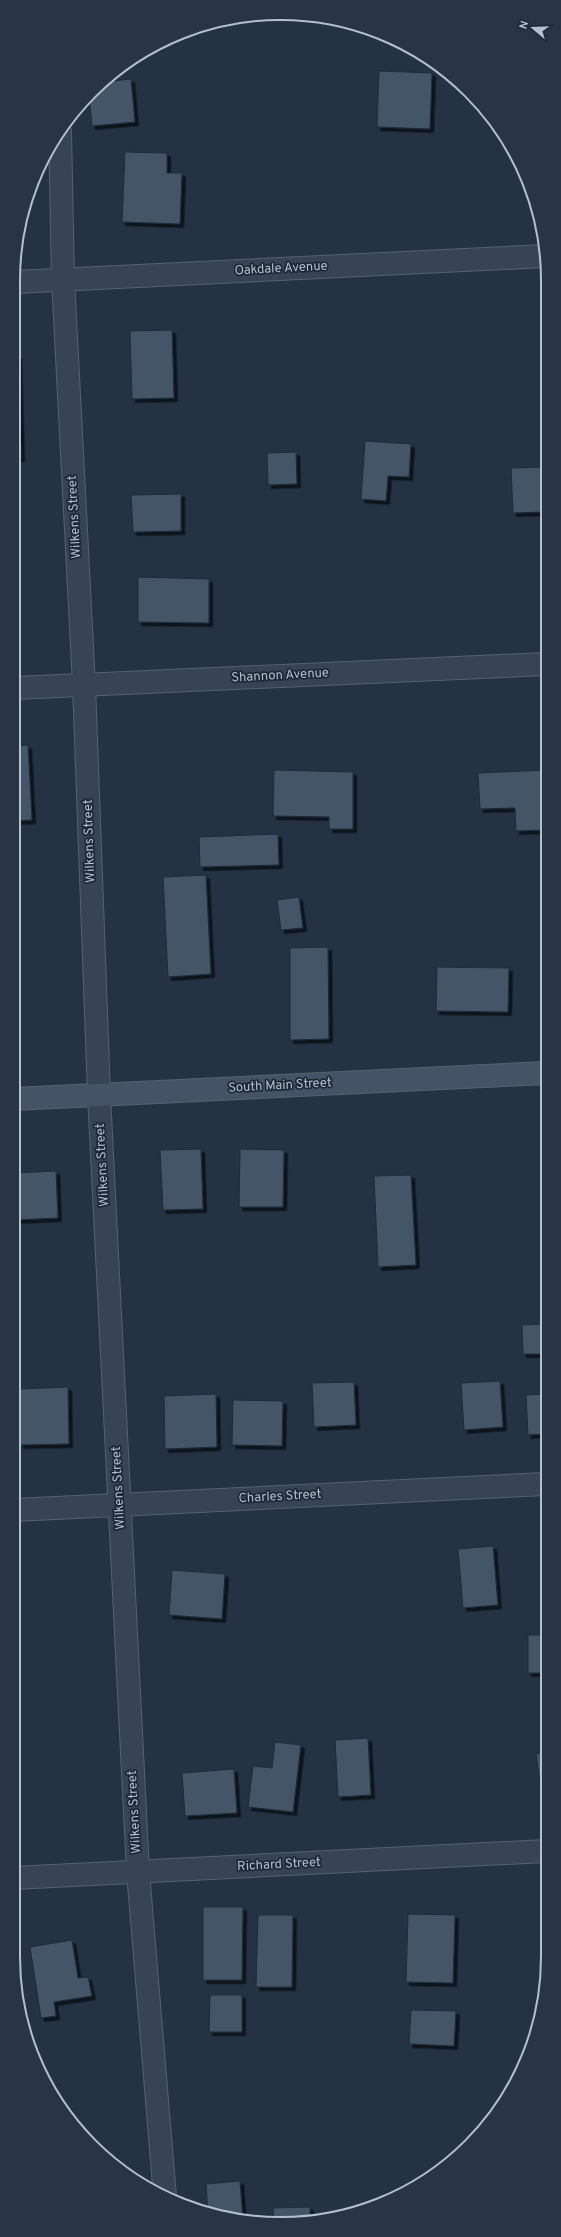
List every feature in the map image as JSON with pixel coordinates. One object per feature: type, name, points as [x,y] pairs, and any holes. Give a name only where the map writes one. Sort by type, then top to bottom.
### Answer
[{"type":"street","name":"Wilkens Street","points":[[60,142],[63,279],[84,685],[99,1095],[121,1505],[138,1872],[164,2190]]},
{"type":"street","name":"Oakdale Avenue","points":[[20,282],[540,256]]},
{"type":"street","name":"Shannon Avenue","points":[[20,688],[541,664]]},
{"type":"street","name":"South Main Street","points":[[20,1099],[541,1073]]},
{"type":"street","name":"Charles Street","points":[[20,1510],[541,1484]]},
{"type":"street","name":"Richard Street","points":[[20,1878],[541,1852]]},
{"type":"building","points":[[379,71],[432,73],[430,129],[377,127]]},
{"type":"building","points":[[131,79],[135,122],[92,126],[90,103],[114,81]]},
{"type":"building","points":[[125,152],[167,153],[167,173],[182,173],[180,224],[122,222]]},
{"type":"building","points":[[172,330],[174,398],[132,399],[130,331]]},
{"type":"building","points":[[20,424],[21,458],[20,458]]},
{"type":"building","points":[[365,441],[411,444],[409,477],[388,476],[386,501],[361,499]]},
{"type":"building","points":[[296,452],[297,484],[268,485],[267,453]]},
{"type":"building","points":[[541,467],[541,512],[513,513],[511,468]]},
{"type":"building","points":[[181,494],[181,531],[133,532],[131,495]]},
{"type":"building","points":[[138,577],[209,579],[209,623],[138,622]]},
{"type":"building","points":[[28,745],[32,820],[20,821],[20,746]]},
{"type":"building","points":[[274,770],[353,772],[353,829],[329,829],[329,817],[273,816]]},
{"type":"building","points":[[541,770],[541,830],[516,831],[515,808],[480,809],[478,773]]},
{"type":"building","points":[[278,834],[279,865],[200,867],[199,837]]},
{"type":"building","points":[[206,875],[211,974],[168,977],[163,877]]},
{"type":"building","points":[[299,897],[303,928],[281,930],[277,900]]},
{"type":"building","points":[[328,947],[329,1039],[290,1040],[290,948]]},
{"type":"building","points":[[437,967],[509,968],[508,1012],[436,1011]]},
{"type":"building","points":[[201,1149],[203,1209],[163,1210],[160,1150]]},
{"type":"building","points":[[240,1149],[284,1150],[283,1207],[239,1207]]},
{"type":"building","points":[[56,1171],[58,1218],[20,1220],[20,1173]]},
{"type":"building","points":[[411,1175],[416,1265],[378,1267],[374,1176]]},
{"type":"building","points":[[541,1324],[541,1354],[523,1354],[522,1325]]},
{"type":"building","points":[[500,1381],[503,1427],[464,1430],[461,1383]]},
{"type":"building","points":[[354,1382],[356,1425],[314,1427],[312,1383]]},
{"type":"building","points":[[68,1387],[69,1444],[20,1445],[20,1389]]},
{"type":"building","points":[[216,1394],[217,1447],[165,1449],[164,1396]]},
{"type":"building","points":[[541,1394],[541,1434],[528,1435],[526,1395]]},
{"type":"building","points":[[233,1400],[283,1401],[282,1446],[232,1445]]},
{"type":"building","points":[[493,1546],[498,1605],[463,1608],[458,1549]]},
{"type":"building","points":[[172,1570],[225,1574],[222,1619],[169,1615]]},
{"type":"building","points":[[528,1635],[541,1635],[541,1673],[528,1673]]},
{"type":"building","points":[[368,1738],[371,1795],[338,1797],[335,1740]]},
{"type":"building","points":[[275,1742],[301,1745],[293,1812],[248,1807],[253,1766],[272,1768]]},
{"type":"building","points":[[536,1754],[541,1754],[541,1789]]},
{"type":"building","points":[[234,1769],[237,1813],[185,1816],[182,1773]]},
{"type":"building","points":[[203,1907],[243,1907],[242,1980],[203,1980]]},
{"type":"building","points":[[408,1914],[455,1915],[453,1983],[406,1982]]},
{"type":"building","points":[[258,1915],[293,1915],[292,1987],[256,1987]]},
{"type":"building","points":[[72,1940],[78,1978],[88,1977],[92,1996],[54,2002],[56,2016],[41,2018],[30,1947]]},
{"type":"building","points":[[210,1995],[242,1995],[242,2032],[209,2032]]},
{"type":"building","points":[[411,2010],[456,2011],[454,2046],[409,2044]]},
{"type":"building","points":[[240,2181],[243,2214],[207,2206],[206,2184]]},
{"type":"building","points":[[310,2207],[310,2215],[274,2217],[273,2208]]}]
